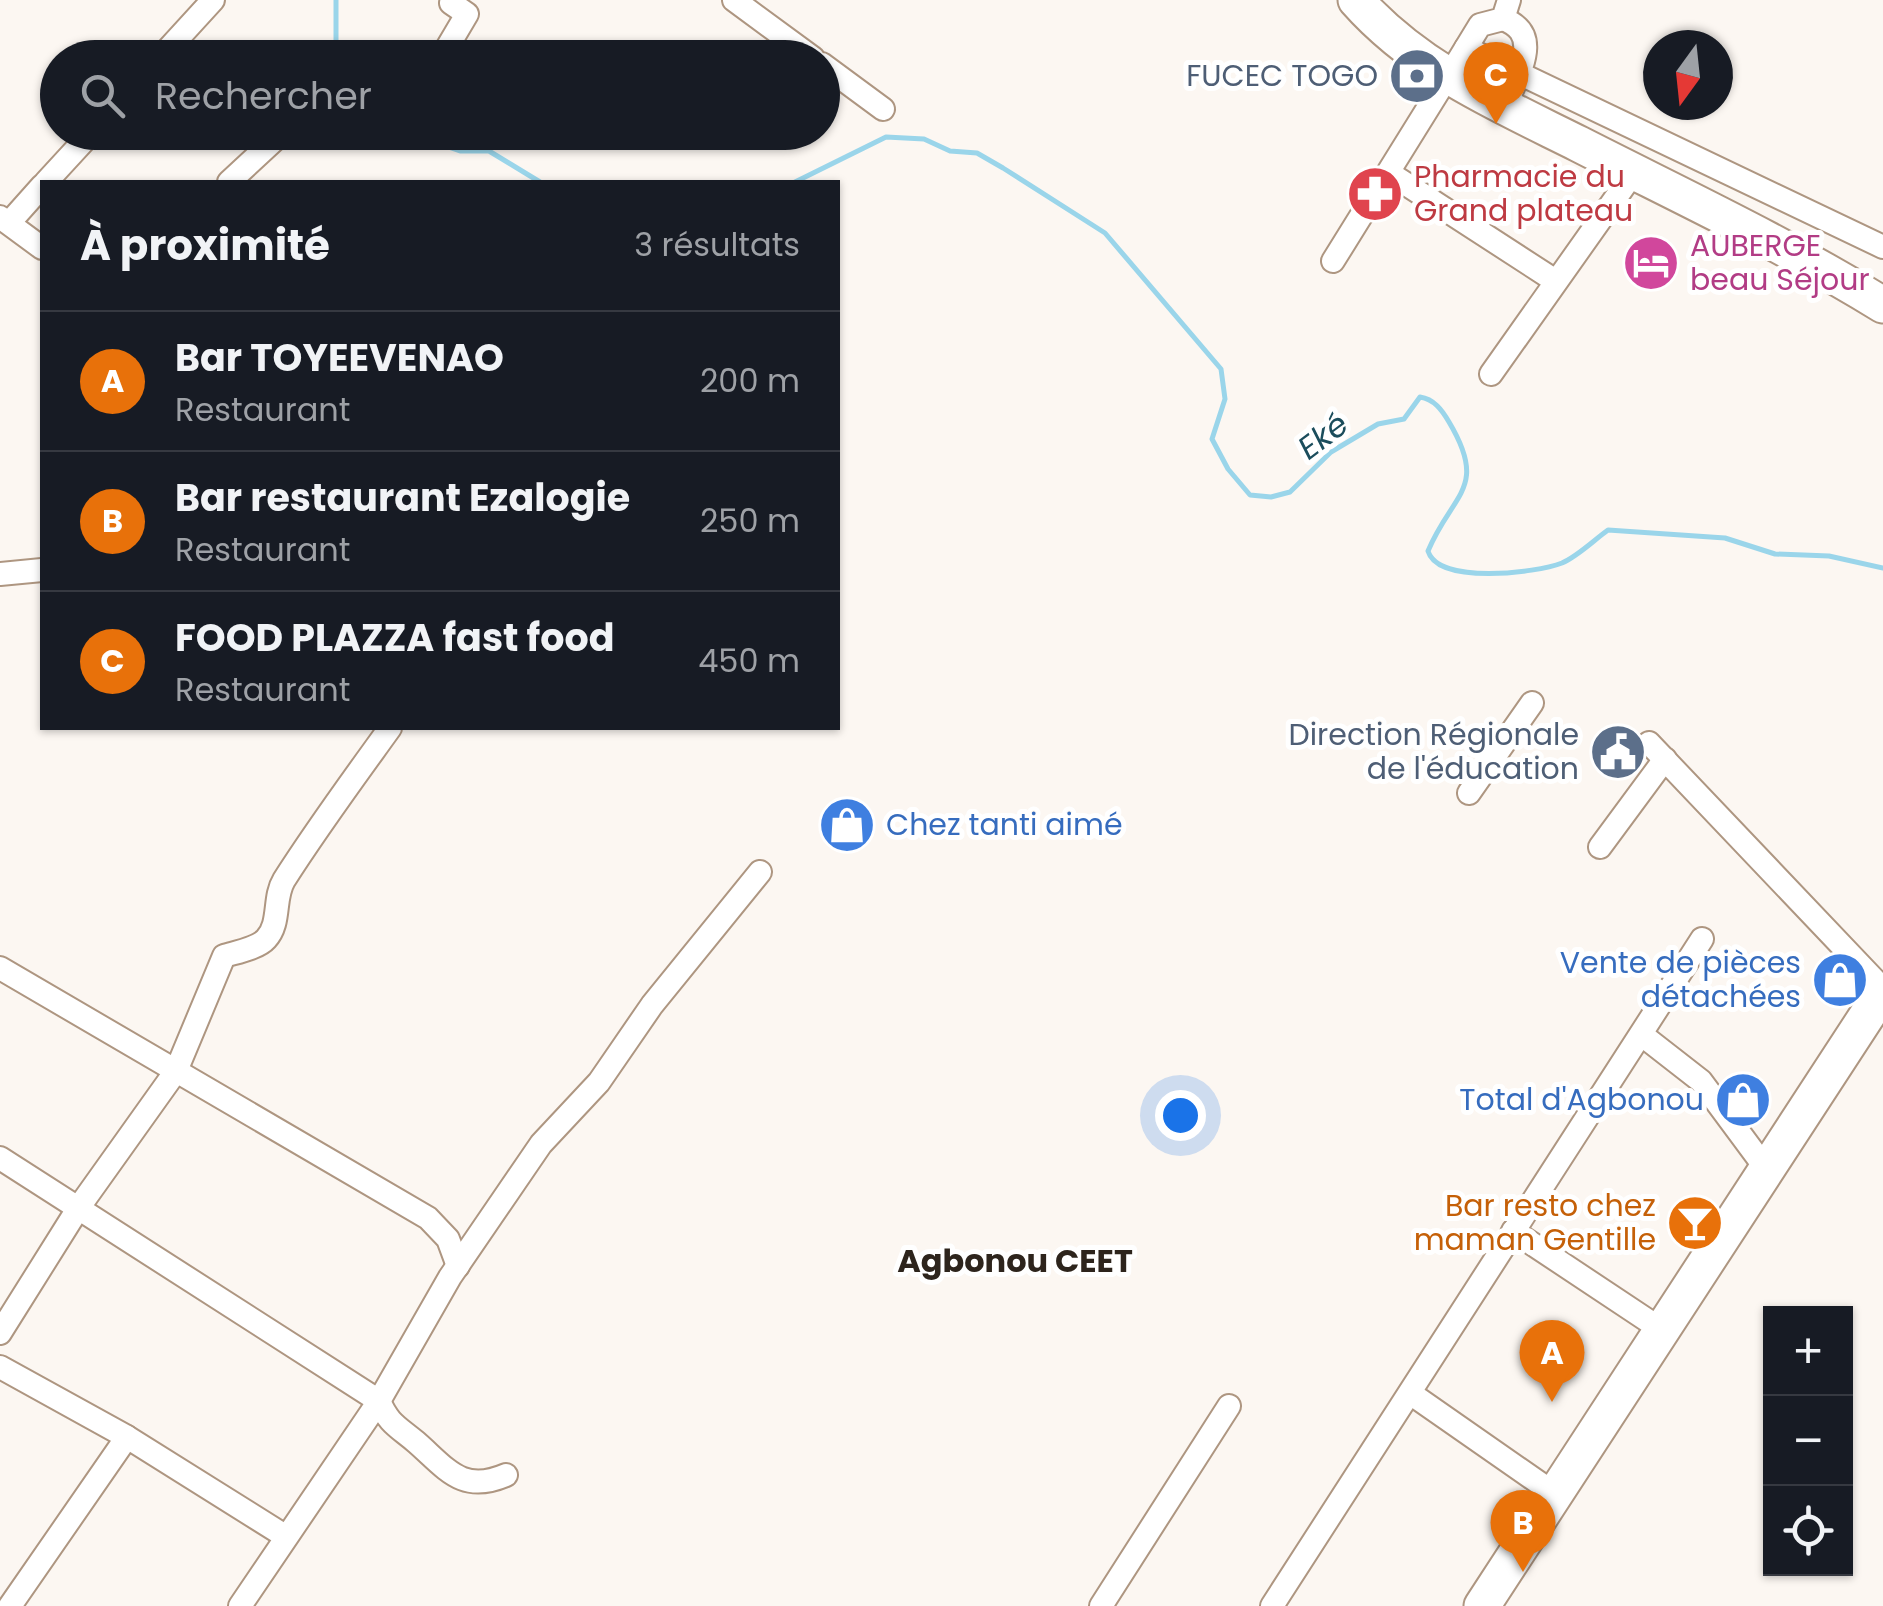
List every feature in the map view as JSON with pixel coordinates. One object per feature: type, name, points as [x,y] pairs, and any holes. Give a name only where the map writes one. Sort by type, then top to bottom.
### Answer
[{"type":"highway","points":[[1356,0],[1381,24],[1456,64]]},
{"type":"highway","points":[[1373,0],[1405,32],[1456,64],[1503,109],[1520,98],[1634,172],[1793,253],[1883,305]]},
{"type":"highway","points":[[1482,1606],[1883,990]]},
{"type":"street","points":[[176,40],[213,0]]},
{"type":"street","points":[[452,40],[467,14],[452,4],[453,0]]},
{"type":"street","points":[[734,0],[788,40]]},
{"type":"street","points":[[1333,261],[1480,25],[1506,9],[1525,39],[1520,98]]},
{"type":"street","points":[[1456,64],[1520,98],[1883,247]]},
{"type":"street","points":[[840,77],[883,108]]},
{"type":"street","points":[[48,180],[75,150]]},
{"type":"street","points":[[231,180],[263,150]]},
{"type":"street","points":[[1490,374],[1634,172]]},
{"type":"street","points":[[1389,173],[1554,280]]},
{"type":"street","points":[[40,188],[4,220],[40,247]]},
{"type":"street","points":[[0,574],[40,570]]},
{"type":"street","points":[[1469,793],[1532,703]]},
{"type":"street","points":[[0,1334],[79,1207],[176,1071],[224,956],[264,942],[274,926],[282,884],[310,838],[389,730]]},
{"type":"street","points":[[1600,848],[1658,751],[1883,990]]},
{"type":"street","points":[[240,1606],[378,1400],[458,1266],[540,1144],[599,1082],[652,1005],[760,872]]},
{"type":"street","points":[[1272,1606],[1702,939]]},
{"type":"street","points":[[0,968],[428,1218],[448,1239],[458,1266]]},
{"type":"street","points":[[1642,1034],[1701,1081],[1766,1170]]},
{"type":"street","points":[[0,1158],[378,1400],[388,1422],[426,1451],[442,1469],[486,1484],[506,1475]]},
{"type":"street","points":[[1514,1231],[1662,1330]]},
{"type":"street","points":[[0,1366],[126,1437],[285,1536]]},
{"type":"street","points":[[1410,1393],[1555,1494]]},
{"type":"street","points":[[1101,1606],[1229,1406]]},
{"type":"street","points":[[10,1606],[126,1437]]},
{"type":"waterway","name":"Eké","points":[[336,0],[336,40]]},
{"type":"waterway","name":"Eké","points":[[799,180],[886,137],[924,139],[950,151],[977,153],[1105,233],[1221,369],[1225,399],[1212,439],[1228,469],[1250,495],[1271,497],[1290,492],[1331,452],[1378,424],[1404,419],[1420,397],[1429,400],[1449,422],[1466,462],[1462,490],[1428,551],[1436,562],[1450,569],[1489,574],[1549,567],[1574,556],[1608,530],[1725,538],[1775,554],[1829,556],[1883,568]]},
{"type":"waterway","name":"Eké","points":[[457,150],[489,151],[537,180]]},
{"type":"place","name":"FUCEC TOGO","points":[[1417,76]]},
{"type":"place","name":"FOOD PLAZZA fast food","points":[[1496,124]]},
{"type":"place","name":"Pharmacie du Grand plateau","points":[[1375,194]]},
{"type":"place","name":"AUBERGE beau Séjour","points":[[1651,263]]},
{"type":"place","name":"Direction Régionale de l'éducation","points":[[1618,752]]},
{"type":"place","name":"Chez tanti aimé","points":[[847,825]]},
{"type":"place","name":"Vente de pièces détachées","points":[[1840,980]]},
{"type":"place","name":"Total d'Agbonou","points":[[1743,1100]]},
{"type":"place","name":"Bar resto chez maman Gentille","points":[[1695,1223]]},
{"type":"place","name":"Bar TOYEEVENAO","points":[[1552,1402]]},
{"type":"place","name":"Bar restaurant Ezalogie","points":[[1523,1572]]},
{"type":"district","name":"Agbonou CEET","points":[[1015,1261]]}]
